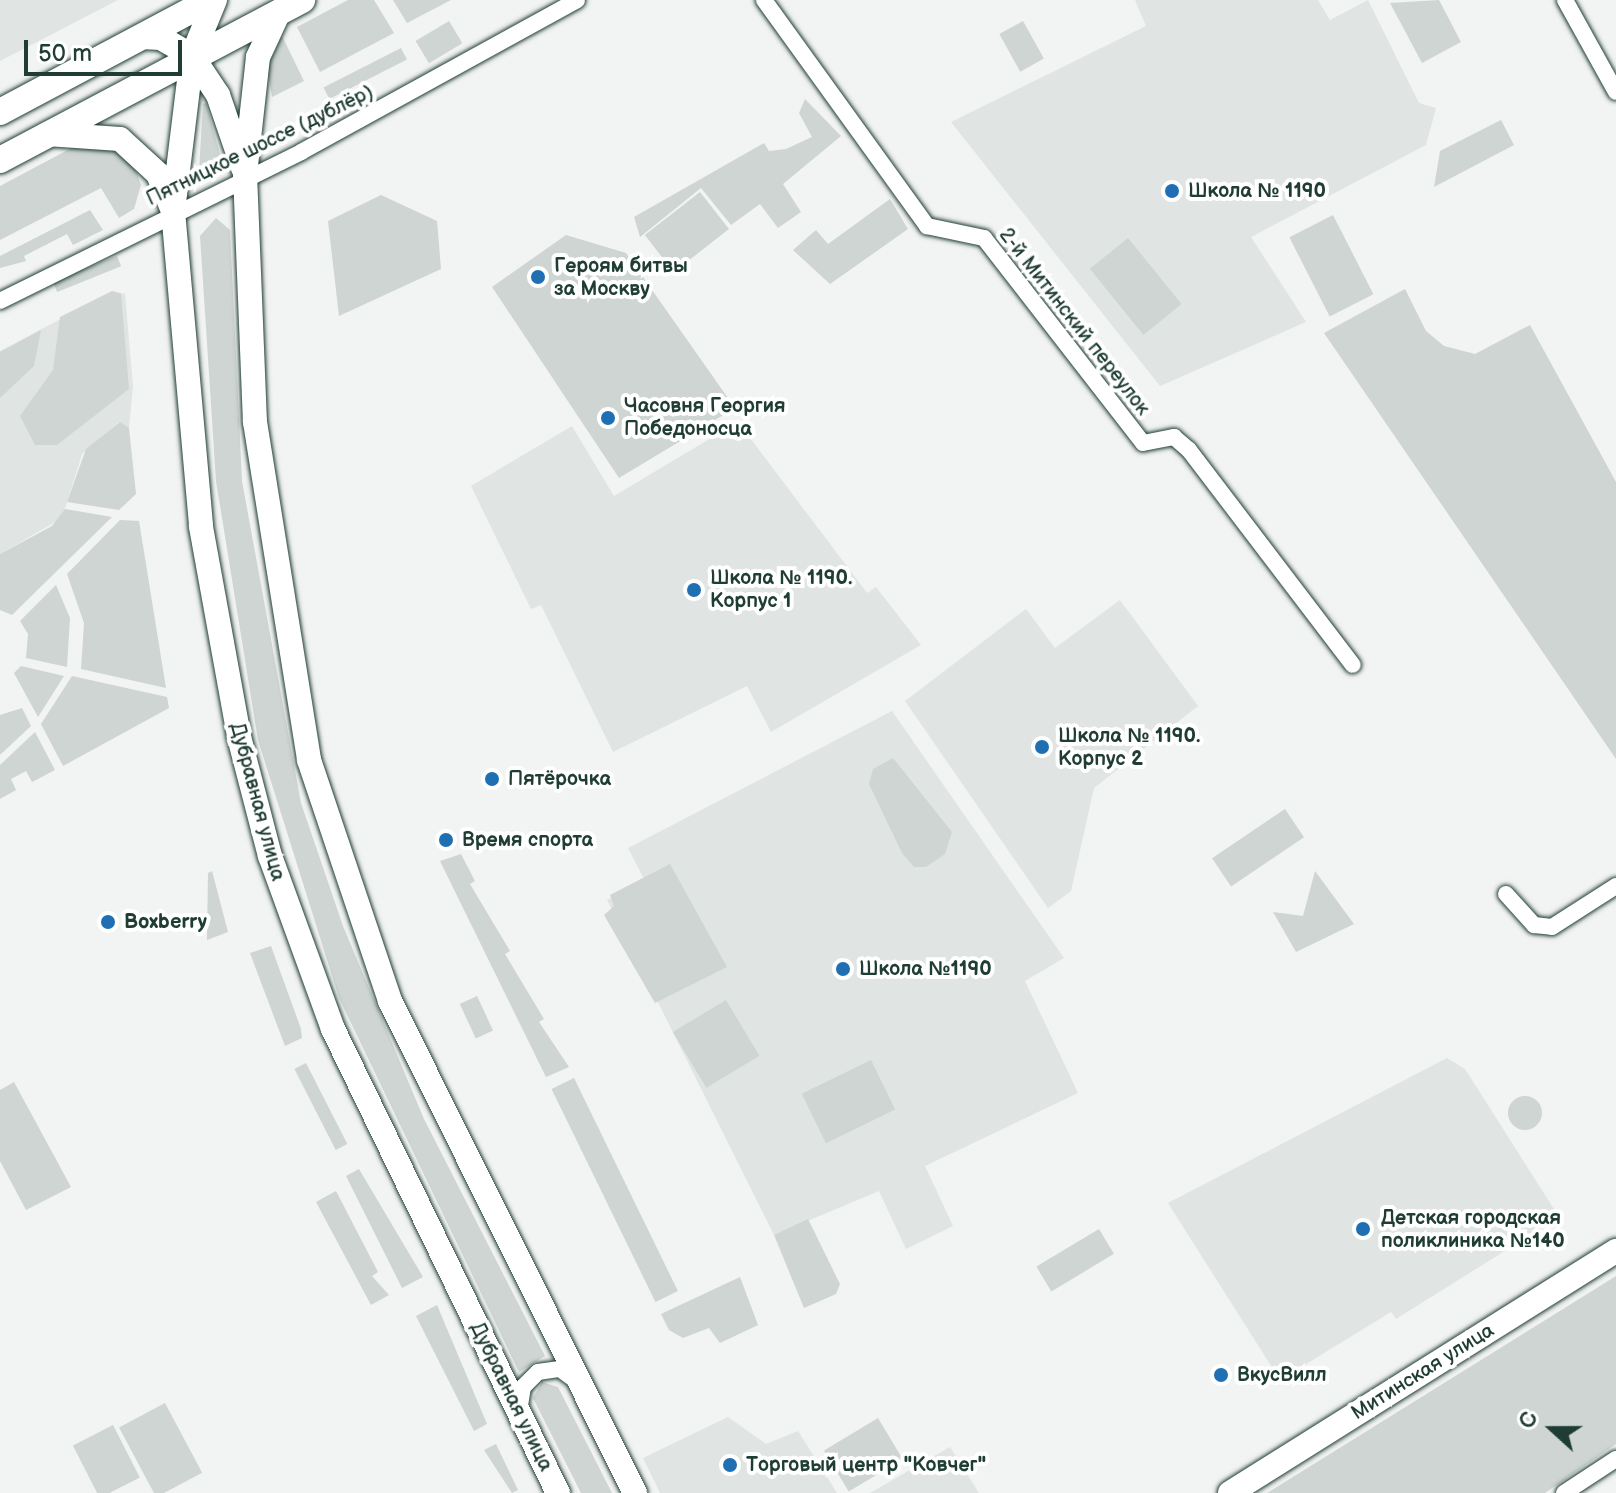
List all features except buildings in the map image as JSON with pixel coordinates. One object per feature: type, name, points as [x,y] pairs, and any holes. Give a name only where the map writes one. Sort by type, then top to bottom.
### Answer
[{"type":"main road","points":[[0,112],[213,0]]},
{"type":"main road","name":"Дубравная улица","points":[[213,0],[192,56],[173,211],[201,527],[230,698],[270,856],[333,1029],[558,1493]]},
{"type":"main road","points":[[0,160],[290,6]]},
{"type":"main road","points":[[290,6],[258,57],[245,174],[261,476],[321,808],[390,1001],[635,1493]]},
{"type":"main road","points":[[141,37],[192,56],[218,95],[245,174]]},
{"type":"main road","points":[[47,134],[120,139],[158,174],[173,211]]},
{"type":"main road","name":"Митинская улица","points":[[1230,1493],[1616,1251]]},
{"type":"street","name":"Пятницкое шоссе (дублёр)","points":[[0,301],[245,174],[301,152],[577,0]]},
{"type":"street","name":"2-й Митинский переулок","points":[[764,0],[927,226],[984,238],[1143,443],[1174,437],[1189,450],[1353,665]]},
{"type":"street","points":[[1565,0],[1616,92]]},
{"type":"street","points":[[1506,894],[1534,925],[1552,927],[1616,886]]},
{"type":"street","points":[[520,1416],[523,1387],[538,1372],[560,1369],[581,1387]]},
{"type":"street","points":[[1564,1493],[1616,1459]]},
{"type":"shaded area","points":[[0,0],[118,0],[0,61]]},
{"type":"shaded area","points":[[348,0],[374,0],[394,33],[320,72],[297,27]]},
{"type":"shaded area","points":[[393,0],[451,0],[407,23]]},
{"type":"shaded area","name":"Школа № 1190","points":[[1135,0],[1318,0],[1330,20],[1368,0],[1419,103],[1436,108],[1426,145],[1251,237],[1306,322],[1160,386],[951,122],[1146,26]]},
{"type":"shaded area","points":[[1439,0],[1461,42],[1422,63],[1390,3]]},
{"type":"shaded area","points":[[449,21],[462,43],[429,63],[416,41]]},
{"type":"shaded area","points":[[1023,21],[1044,59],[1020,72],[999,34]]},
{"type":"shaded area","points":[[282,36],[304,81],[272,97],[267,67]]},
{"type":"shaded area","points":[[401,48],[407,60],[329,99],[323,87]]},
{"type":"shaded area","points":[[805,99],[841,136],[783,184],[801,212],[778,228],[760,204],[731,225],[701,188],[640,237],[634,217],[764,143],[769,151],[786,149],[812,137],[799,113]]},
{"type":"shaded area","points":[[206,103],[221,158],[199,171],[203,104]]},
{"type":"shaded area","points":[[1501,120],[1514,145],[1434,187],[1440,151]]},
{"type":"shaded area","points":[[104,142],[133,162],[141,185],[134,209],[119,218],[101,188],[0,240],[0,186],[79,144]]},
{"type":"shaded area","points":[[700,192],[729,229],[674,272],[645,235]]},
{"type":"shaded area","points":[[381,195],[437,221],[441,269],[339,316],[328,221]]},
{"type":"shaded area","points":[[890,199],[908,229],[830,284],[793,250],[816,230],[828,244]]},
{"type":"shaded area","points":[[90,210],[103,230],[73,245],[67,234],[24,256],[26,261],[0,268],[0,256]]},
{"type":"shaded area","points":[[1333,215],[1373,294],[1330,317],[1289,237]]},
{"type":"shaded area","points":[[216,218],[230,230],[242,481],[301,803],[343,926],[424,1119],[545,1356],[519,1372],[339,998],[258,740],[216,481],[200,236]]},
{"type":"shaded area","points":[[566,235],[626,253],[735,408],[619,478],[492,287]]},
{"type":"shaded area","points":[[1128,238],[1181,304],[1143,335],[1090,269]]},
{"type":"shaded area","points":[[117,256],[121,266],[57,292],[53,282]]},
{"type":"shaded area","points":[[1405,289],[1426,331],[1444,346],[1475,354],[1530,325],[1616,482],[1616,759],[1324,333]]},
{"type":"shaded area","points":[[112,291],[121,294],[129,389],[57,445],[35,445],[20,416],[53,370],[60,317]]},
{"type":"shaded area","points":[[114,291],[125,294],[133,386],[129,428],[119,422],[82,454],[62,518],[0,554],[0,351]]},
{"type":"shaded area","points":[[41,330],[34,366],[0,398],[0,352]]},
{"type":"shaded area","points":[[120,422],[129,428],[136,494],[119,510],[67,502],[86,449]]},
{"type":"shaded area","name":"Школа № 1190. Корпус 1","points":[[738,422],[867,593],[876,587],[921,645],[771,732],[747,686],[613,752],[541,605],[531,609],[471,486],[572,426],[614,496]]},
{"type":"shaded area","points":[[65,509],[112,517],[12,615],[0,610],[0,554],[52,526]]},
{"type":"shaded area","points":[[120,520],[139,521],[166,688],[81,669],[84,623],[67,574]]},
{"type":"shaded area","points":[[56,585],[70,618],[67,667],[26,658],[28,634],[20,621]]},
{"type":"shaded area","name":"Школа № 1190. Корпус 2","points":[[1120,600],[1198,706],[1094,788],[1071,891],[1048,908],[905,701],[1026,609],[1055,648]]},
{"type":"shaded area","points":[[21,666],[64,676],[38,717],[14,673]]},
{"type":"shaded area","points":[[72,676],[167,697],[169,708],[63,766],[41,724]]},
{"type":"shaded area","points":[[22,708],[31,726],[0,755],[0,715]]},
{"type":"shaded area","name":"Школа №1190","points":[[892,711],[1064,958],[1025,981],[1078,1093],[925,1166],[953,1226],[906,1249],[879,1191],[774,1235],[607,900],[645,881],[628,848]]},
{"type":"shaded area","points":[[35,732],[55,770],[32,782],[26,771],[11,779],[16,790],[0,799],[0,765]]},
{"type":"shaded area","points":[[893,758],[952,832],[945,854],[926,867],[914,867],[902,853],[869,784],[873,769]]},
{"type":"shaded area","points":[[1285,809],[1304,837],[1231,886],[1212,858]]},
{"type":"shaded area","points":[[461,854],[475,881],[470,884],[510,951],[505,954],[544,1019],[539,1022],[569,1067],[546,1077],[440,861]]},
{"type":"shaded area","points":[[670,864],[727,967],[655,1003],[604,915],[614,906],[610,895]]},
{"type":"shaded area","points":[[212,871],[228,932],[207,940],[208,873]]},
{"type":"shaded area","points":[[1315,871],[1354,924],[1296,952],[1273,912],[1303,916]]},
{"type":"shaded area","points":[[271,946],[301,1029],[302,1038],[285,1046],[250,953]]},
{"type":"shaded area","points":[[477,996],[493,1030],[476,1038],[460,1004]]},
{"type":"shaded area","points":[[726,1000],[759,1056],[706,1088],[673,1032]]},
{"type":"shaded area","name":"Детская городская поликлиника №140","points":[[1447,1058],[1465,1069],[1559,1217],[1396,1319],[1391,1312],[1280,1380],[1168,1203]]},
{"type":"shaded area","points":[[871,1060],[895,1109],[826,1143],[802,1094]]},
{"type":"shaded area","points":[[306,1063],[347,1144],[336,1150],[294,1069]]},
{"type":"shaded area","points":[[574,1078],[678,1291],[655,1302],[552,1089]]},
{"type":"shaded area","points":[[14,1082],[71,1187],[26,1210],[0,1161],[0,1090]]},
{"type":"shaded area","points":[[1525,1096],[1537,1101],[1542,1113],[1537,1125],[1525,1130],[1513,1125],[1508,1113],[1513,1101]]},
{"type":"shaded area","points":[[359,1169],[423,1277],[402,1288],[346,1176]]},
{"type":"shaded area","points":[[336,1191],[378,1272],[372,1276],[389,1295],[371,1305],[316,1202]]},
{"type":"shaded area","points":[[808,1219],[840,1284],[836,1294],[804,1308],[774,1235]]},
{"type":"shaded area","points":[[1099,1229],[1114,1254],[1051,1291],[1036,1267]]},
{"type":"shaded area","points":[[1616,1276],[1616,1444],[1545,1493],[1267,1493]]},
{"type":"shaded area","points":[[740,1277],[758,1325],[720,1343],[709,1328],[683,1338],[669,1330],[661,1314]]},
{"type":"shaded area","points":[[437,1305],[487,1424],[474,1431],[416,1316]]},
{"type":"shaded area","points":[[542,1382],[558,1387],[612,1493],[581,1493],[533,1398]]},
{"type":"shaded area","points":[[165,1403],[202,1473],[164,1493],[154,1493],[119,1427]]},
{"type":"shaded area","points":[[728,1417],[766,1444],[798,1431],[837,1493],[660,1493],[643,1458]]},
{"type":"shaded area","points":[[878,1418],[903,1459],[849,1492],[824,1450]]},
{"type":"shaded area","points":[[113,1425],[140,1478],[110,1493],[97,1493],[73,1445]]},
{"type":"shaded area","points":[[496,1444],[518,1490],[512,1493],[484,1450]]},
{"type":"shaded area","points":[[950,1447],[979,1493],[870,1493]]},
{"type":"place","name":"Школа № 1190","points":[[1172,191]]},
{"type":"place","name":"Героям битвы за Москву","points":[[538,277]]},
{"type":"place","name":"Часовня Георгия Победоносца","points":[[608,418]]},
{"type":"place","name":"Школа № 1190. Корпус 1","points":[[694,590]]},
{"type":"place","name":"Школа № 1190. Корпус 2","points":[[1042,747]]},
{"type":"place","name":"Пятёрочка","points":[[492,779]]},
{"type":"place","name":"Время спорта","points":[[446,840]]},
{"type":"place","name":"Boxberry","points":[[108,922]]},
{"type":"place","name":"Школа №1190","points":[[843,969]]},
{"type":"place","name":"Детская городская поликлиника №140","points":[[1363,1229]]},
{"type":"place","name":"ВкусВилл","points":[[1221,1375]]},
{"type":"place","name":"Торговый центр \"Ковчег\"","points":[[730,1465]]}]
